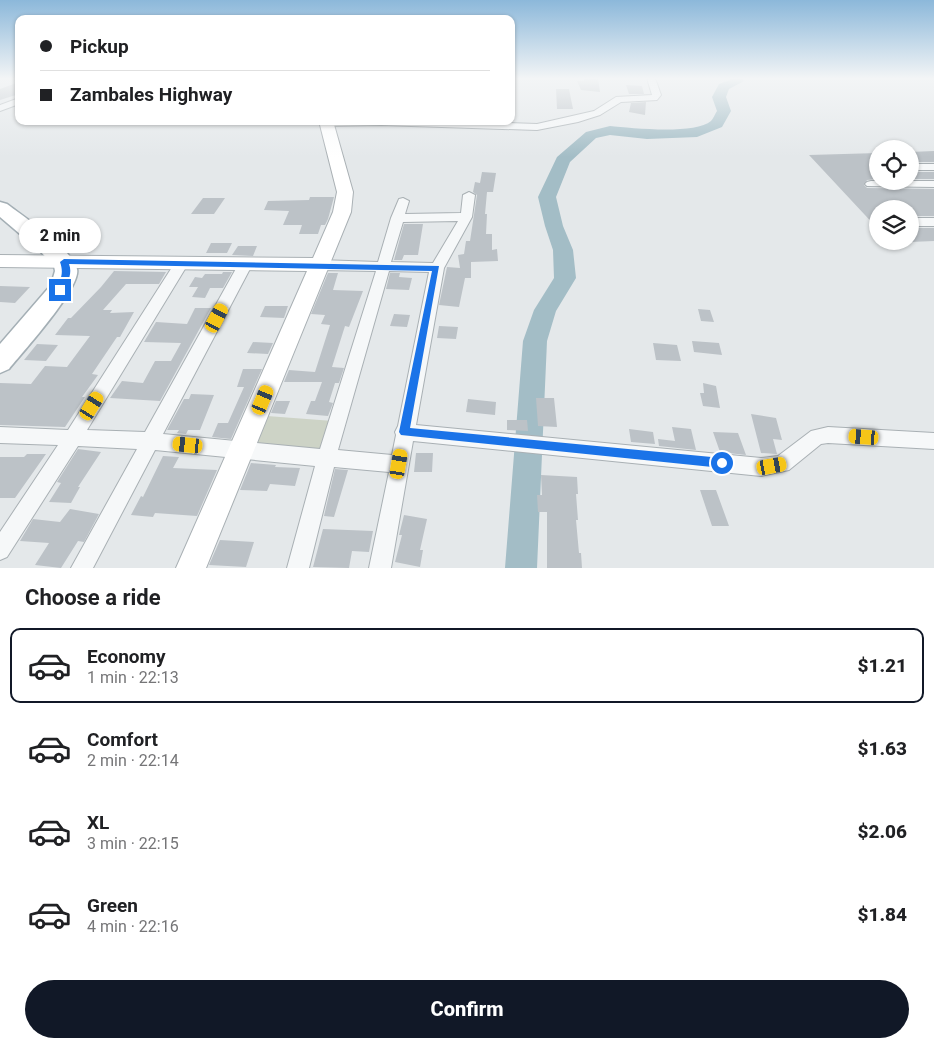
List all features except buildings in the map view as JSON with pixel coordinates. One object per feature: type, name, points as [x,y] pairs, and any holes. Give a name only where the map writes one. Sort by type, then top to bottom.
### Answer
[{"type":"main road","points":[[0,208],[64,262],[66,268],[65,279],[60,290],[0,362]]},
{"type":"street","points":[[464,125],[546,126],[597,113],[610,105]]},
{"type":"street","points":[[191,568],[342,212],[345,192],[327,125]]},
{"type":"street","points":[[919,167],[934,167]]},
{"type":"street","points":[[919,184],[934,184]]},
{"type":"street","points":[[380,568],[436,268],[466,217],[468,195]]},
{"type":"street","points":[[298,568],[327,457],[382,266],[403,201]]},
{"type":"street","points":[[397,218],[466,217]]},
{"type":"street","points":[[919,222],[934,222]]},
{"type":"street","points":[[0,261],[436,268]]},
{"type":"street","points":[[0,550],[73,438],[181,264]]},
{"type":"street","points":[[82,568],[245,265]]},
{"type":"street","points":[[404,432],[761,467],[782,464],[817,437],[828,435],[934,441]]},
{"type":"street","points":[[0,435],[152,441],[242,451],[399,464]]},
{"type":"shaded area","points":[[267,416],[333,421],[324,452],[254,446]]},
{"type":"waterway","points":[[521,568],[535,341],[545,310],[565,278],[563,250],[554,226],[547,197],[563,160],[591,135],[610,130],[647,134],[697,132],[717,124],[724,111],[722,105]]},
{"type":"route","points":[[60,290],[65,279],[66,268],[64,262],[436,268],[404,432],[722,463]]}]
